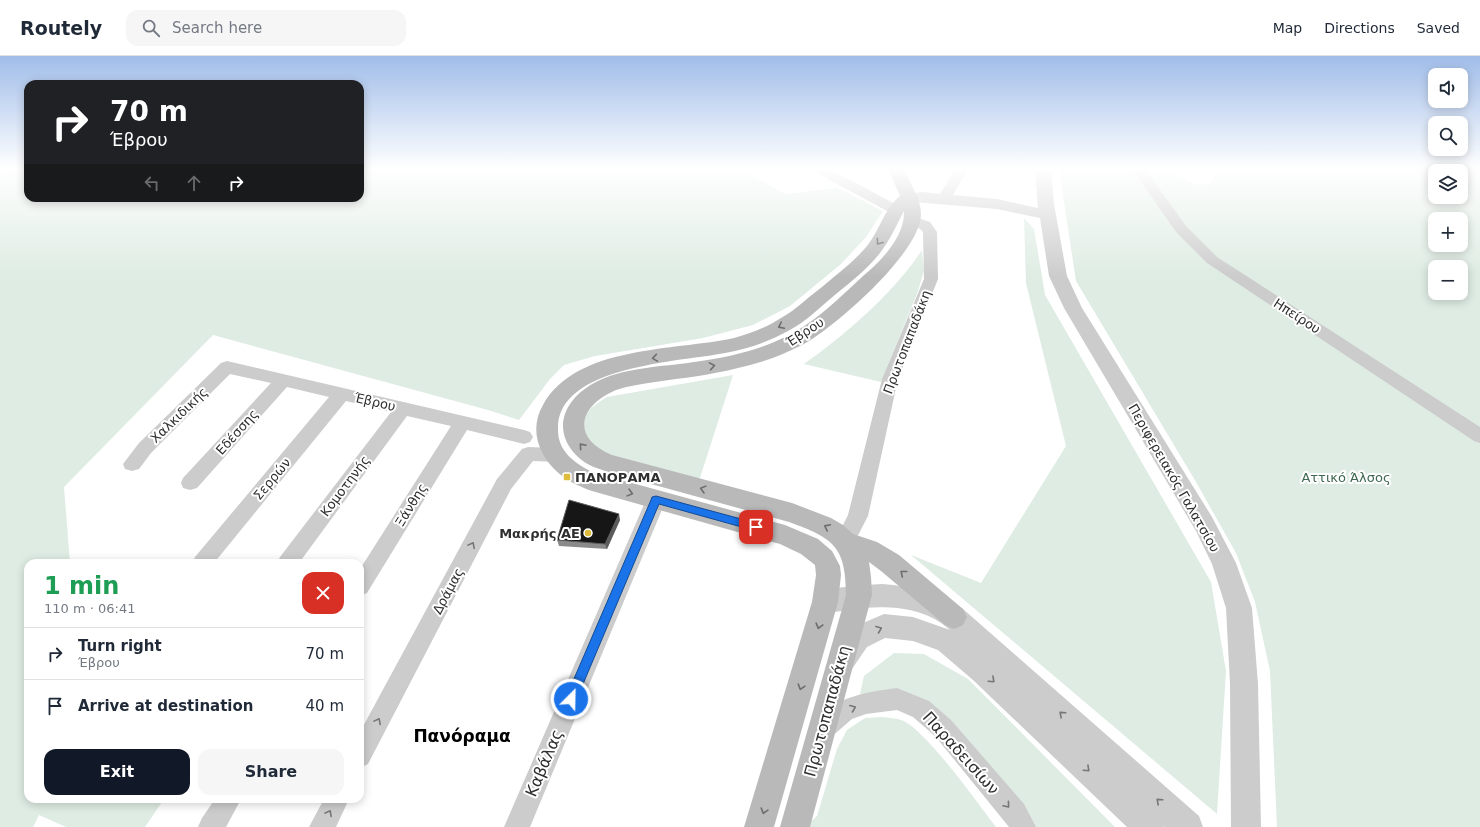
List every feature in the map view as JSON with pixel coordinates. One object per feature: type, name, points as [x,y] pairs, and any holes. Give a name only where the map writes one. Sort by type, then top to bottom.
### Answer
[{"type":"main road","name":"Έβρου","points":[[825,602],[829,575],[827,561],[809,545],[785,535],[656,500],[587,480],[577,475],[563,465],[555,455],[547,436],[549,411],[562,393],[574,383],[592,372],[611,365],[726,347],[752,340],[788,323],[802,314],[863,260],[907,205]]},
{"type":"main road","name":"Έβρου","points":[[859,595],[859,570],[855,555],[837,532],[792,513],[610,464],[596,458],[587,452],[576,438],[573,430],[574,418],[578,408],[583,402],[602,387],[611,384],[738,361],[782,347],[804,335],[821,324],[882,268],[901,244],[909,205]]},
{"type":"main road","points":[[845,541],[868,549],[890,562],[954,616]]},
{"type":"main road","name":"Πρωτοπαπαδάκη","points":[[795,827],[859,595]]},
{"type":"main road","points":[[759,827],[825,602]]},
{"type":"street","name":"Πρωτοπαπαδάκη","points":[[886,205],[892,208],[902,205]]},
{"type":"street","name":"Πρωτοπαπαδάκη","points":[[845,541],[858,516],[890,379],[931,279],[930,232],[910,205]]},
{"type":"street","points":[[1007,205],[1047,209]]},
{"type":"street","name":"Περιφερειακός Γαλατσίου","points":[[1047,205],[1058,276],[1073,308],[1204,524],[1224,563],[1239,608],[1244,684],[1246,827]]},
{"type":"street","name":"Ηπείρου","points":[[1164,205],[1183,232],[1212,260],[1480,436]]},
{"type":"street","name":"Έβρου","points":[[227,367],[462,423],[526,446],[548,418]]},
{"type":"street","name":"Χαλκιδικής","points":[[132,464],[145,448],[227,367]]},
{"type":"street","name":"Εδέσσης","points":[[190,483],[283,381]]},
{"type":"street","name":"Σερρών","points":[[205,559],[342,394]]},
{"type":"street","name":"Κομοτηνής","points":[[290,559],[403,409]]},
{"type":"street","name":"Ξάνθης","points":[[364,581],[462,423]]},
{"type":"street","points":[[526,446],[555,455]]},
{"type":"street","name":"Δράμας","points":[[364,748],[504,484],[526,446]]},
{"type":"street","name":"Καβάλας","points":[[517,827],[656,500]]},
{"type":"street","points":[[825,602],[859,595],[884,595],[918,600],[954,616],[1188,827]]},
{"type":"street","points":[[840,662],[858,638],[884,626],[913,629],[947,641],[983,671],[1148,827]]},
{"type":"street","name":"Παραδεισίων","points":[[822,730],[844,711],[866,703],[897,699],[921,709],[948,734],[1015,813],[1023,827]]},
{"type":"street","points":[[211,827],[226,803]]},
{"type":"street","points":[[322,827],[335,803]]},
{"type":"green space","points":[[0,205],[871,205],[883,211],[866,237],[841,264],[790,306],[753,325],[703,338],[595,356],[564,365],[550,379],[519,420],[488,410],[213,335],[64,487],[70,559],[24,559],[24,803],[161,803],[145,827],[66,827],[39,815],[33,827],[0,827]]},
{"type":"green space","name":"Αττικό Άλσος","points":[[1064,205],[1480,205],[1480,827],[1277,827],[1270,671],[1255,602],[1236,553],[1196,482],[1076,281]]},
{"type":"green space","points":[[1024,218],[1034,229],[1045,295],[1211,582],[1226,671],[1217,814],[911,555],[981,583],[1066,446],[1026,283]]},
{"type":"green space","points":[[922,250],[924,270],[918,291],[881,382],[804,364],[852,327],[868,312],[898,282]]},
{"type":"green space","points":[[733,375],[699,481],[655,471],[621,460],[594,446],[584,429],[584,418],[594,406],[607,397]]},
{"type":"green space","points":[[894,653],[924,654],[968,679],[1115,827],[1030,827],[900,693],[860,694],[864,676]]},
{"type":"green space","points":[[882,717],[901,720],[911,726],[923,737],[937,751],[965,785],[996,827],[805,827],[817,816],[837,749],[847,730],[865,718]]},
{"type":"building","name":"Μακρής ΑΕ","points":[[569,500],[619,514],[605,544],[557,540]]},
{"type":"place","name":"ΠΑΝΟΡΑΜΑ","points":[[567,477]]},
{"type":"place","name":"Μακρής ΑΕ","points":[[588,533]]},
{"type":"district","name":"Πανόραμα","points":[[462,736]]},
{"type":"route","points":[[571,699],[656,500],[756,527]]}]
